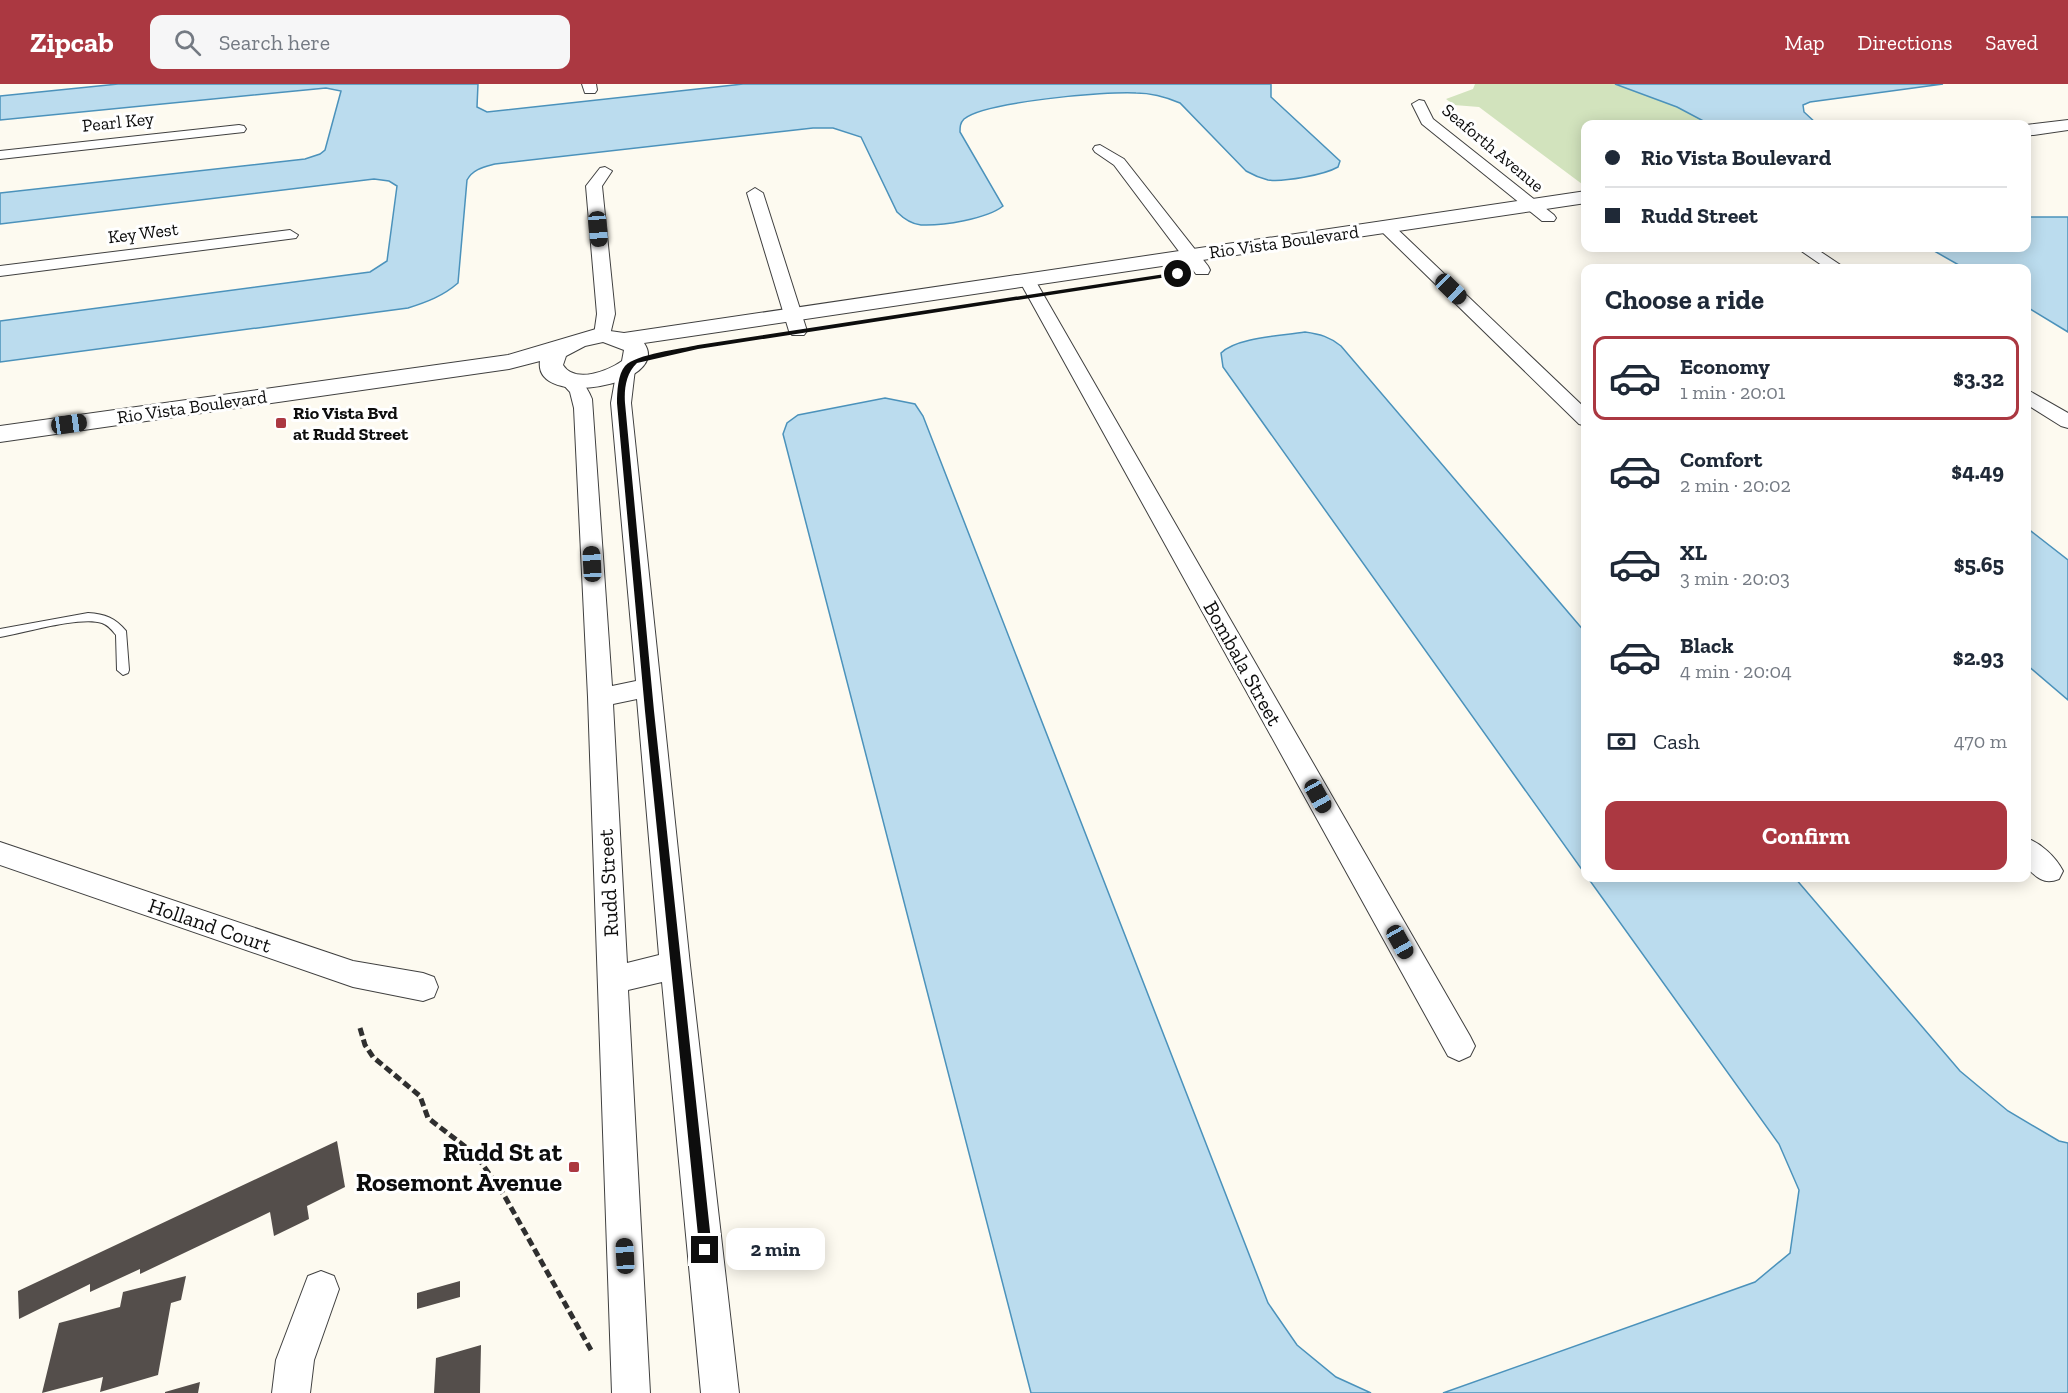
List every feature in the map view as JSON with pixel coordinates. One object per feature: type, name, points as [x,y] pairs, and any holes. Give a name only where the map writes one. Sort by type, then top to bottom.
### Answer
[{"type":"street","name":"Seaforth Avenue","points":[[1419,104],[1427,122],[1539,212]]},
{"type":"street","points":[[2031,130],[2068,125]]},
{"type":"street","name":"Pearl Key","points":[[0,155],[240,129]]},
{"type":"street","points":[[2031,143],[2068,140]]},
{"type":"street","points":[[1100,149],[1119,162],[1195,263]]},
{"type":"street","points":[[605,171],[594,186],[606,314],[615,337],[633,346],[636,353],[621,393],[621,403],[647,688],[720,1393]]},
{"type":"street","points":[[755,193],[795,322]]},
{"type":"street","name":"Rio Vista Boulevard","points":[[1539,212],[1581,199]]},
{"type":"street","name":"Rio Vista Boulevard","points":[[0,434],[509,362],[561,348],[577,340],[795,322],[1539,212],[1581,212]]},
{"type":"street","points":[[1393,234],[1581,415]]},
{"type":"street","name":"Key West","points":[[0,271],[290,235]]},
{"type":"street","points":[[1811,252],[1830,264]]},
{"type":"street","name":"Bombala Street","points":[[1031,288],[1459,1046]]},
{"type":"street","name":"Rio Vista Boulevard","points":[[0,451],[470,381],[562,377],[598,380],[630,365],[795,322]]},
{"type":"street","points":[[561,348],[554,356],[552,366],[562,377]]},
{"type":"street","name":"Rudd Street","points":[[562,377],[577,386],[584,408],[600,698],[631,1393]]},
{"type":"street","points":[[2031,398],[2068,422]]},
{"type":"street","points":[[600,698],[647,688]]},
{"type":"street","name":"Holland Court","points":[[0,853],[353,974],[423,987]]},
{"type":"street","points":[[2031,854],[2049,871]]},
{"type":"street","points":[[613,980],[675,965]]},
{"type":"street","points":[[291,1393],[295,1360],[321,1289]]},
{"type":"lane","points":[[0,633],[68,620],[92,618],[108,620],[122,634],[123,670]]},
{"type":"path","points":[[360,1028],[365,1045],[373,1057],[420,1096],[428,1118],[476,1155],[504,1195],[591,1350]]},
{"type":"green space","points":[[1475,84],[1615,84],[1677,107],[1701,120],[1581,120],[1581,183],[1479,107],[1454,105],[1446,99],[1473,89]]},
{"type":"water","points":[[118,84],[478,84],[477,107],[487,112],[743,84],[1271,84],[1271,97],[1340,161],[1338,167],[1314,175],[1268,180],[1246,171],[1180,103],[1142,93],[1121,93],[1019,103],[995,107],[964,119],[960,132],[1003,206],[976,218],[940,224],[917,224],[900,215],[861,137],[833,128],[813,128],[495,164],[476,171],[467,180],[458,283],[447,292],[428,301],[408,308],[0,362],[0,321],[370,272],[387,261],[397,186],[389,181],[374,179],[0,224],[0,193],[305,159],[320,154],[325,150],[341,91],[326,88],[0,120],[0,96]]},
{"type":"water","points":[[1615,84],[1943,84],[1810,102],[1803,105],[1804,112],[1813,120],[1701,120],[1677,107]]},
{"type":"water","points":[[2031,217],[2068,217],[2068,332],[2031,309],[2031,264],[1957,264],[1936,252],[2031,252]]},
{"type":"water","points":[[1305,332],[1324,336],[1341,346],[1581,627],[1581,868],[1223,367],[1221,353],[1238,344],[1260,338]]},
{"type":"water","points":[[885,398],[915,404],[923,416],[1268,1303],[1297,1345],[1336,1377],[1371,1393],[1031,1393],[783,434],[787,423],[798,415]]},
{"type":"water","points":[[2031,531],[2068,560],[2068,700],[2031,668]]},
{"type":"water","points":[[1591,882],[1798,882],[1960,1071],[2008,1111],[2059,1141],[2068,1143],[2068,1393],[1443,1393],[1755,1282],[1790,1253],[1799,1190],[1779,1144]]},
{"type":"building","points":[[337,1141],[345,1187],[307,1206],[309,1219],[274,1236],[270,1212],[140,1274],[140,1269],[90,1292],[90,1284],[19,1319],[18,1291]]},
{"type":"building","points":[[186,1276],[181,1300],[171,1303],[158,1375],[100,1392],[103,1377],[42,1393],[59,1323],[120,1307],[123,1292]]},
{"type":"building","points":[[460,1281],[460,1297],[417,1309],[417,1293]]},
{"type":"building","points":[[481,1345],[480,1393],[434,1393],[436,1358]]},
{"type":"building","points":[[200,1382],[198,1393],[165,1393],[165,1392]]},
{"type":"place","name":"Rio Vista Bvd at Rudd Street","points":[[281,423]]},
{"type":"place","name":"Rudd St at Rosemont Avenue","points":[[574,1167]]},
{"type":"route","points":[[705,1250],[621,403],[626,369],[634,361],[698,347],[1178,274]]}]
